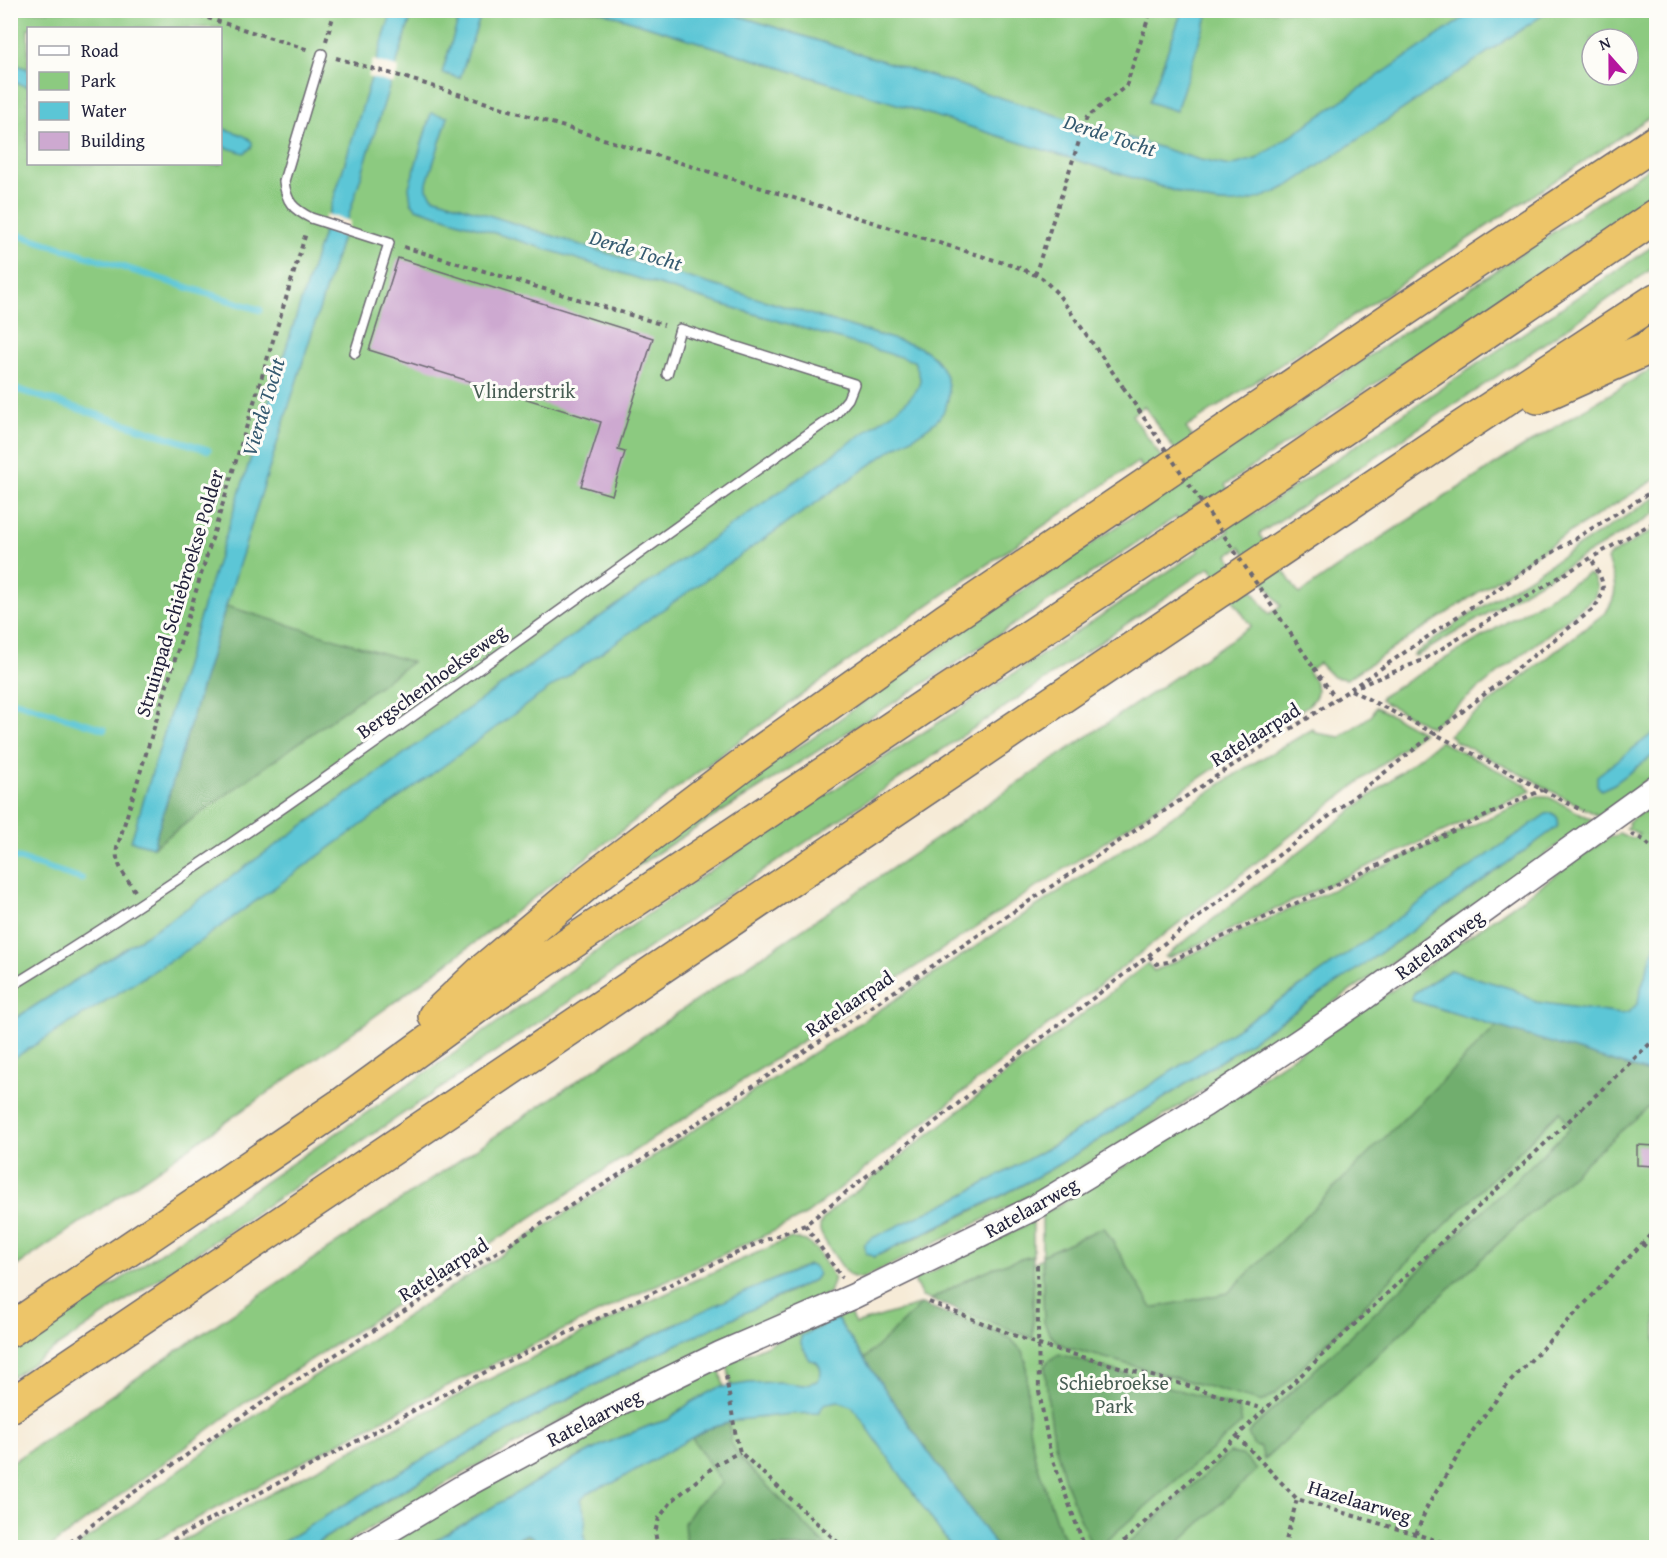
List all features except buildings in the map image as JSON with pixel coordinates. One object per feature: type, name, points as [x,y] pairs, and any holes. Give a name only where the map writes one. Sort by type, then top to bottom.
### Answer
[{"type":"highway","points":[[340,1106],[494,961],[592,879],[748,761],[965,608],[1656,142]]},
{"type":"highway","points":[[10,1330],[340,1106],[496,994],[934,700],[1275,475],[1656,216]]},
{"type":"highway","points":[[10,1406],[1449,436],[1656,300]]},
{"type":"highway","points":[[1449,436],[1646,349],[1656,342]]},
{"type":"street","name":"Ratelaarweg","points":[[360,1548],[464,1486],[609,1408],[720,1354],[854,1296],[1034,1208],[1204,1105],[1361,1000],[1656,787]]},
{"type":"lane","points":[[322,54],[284,181],[285,193],[290,204],[312,219],[389,243],[355,353]]},
{"type":"lane","points":[[667,374],[680,329]]},
{"type":"lane","name":"Bergschenhoekseweg","points":[[10,987],[87,940],[290,804],[711,501],[834,416],[848,399],[854,384],[680,329]]},
{"type":"path","points":[[182,10],[1009,264],[1042,278],[1058,294],[1336,699]]},
{"type":"path","points":[[322,54],[335,10]]},
{"type":"path","points":[[1035,275],[1087,117],[1126,86],[1151,10]]},
{"type":"path","name":"Struinpad Schiebroekse Polder","points":[[143,903],[118,862],[117,848],[312,219]]},
{"type":"path","points":[[389,243],[680,329]]},
{"type":"path","name":"Ratelaarpad","points":[[63,1548],[130,1496],[235,1421],[636,1164],[1207,782],[1350,690],[1542,559],[1656,489]]},
{"type":"path","points":[[1350,690],[1423,660],[1656,521]]},
{"type":"path","points":[[157,1548],[490,1369],[758,1244],[805,1225],[1018,1056],[1305,836],[1593,609],[1604,591],[1602,579],[1591,558]]},
{"type":"path","points":[[1350,690],[1579,808]]},
{"type":"path","points":[[1149,956],[1157,964],[1168,962],[1542,790]]},
{"type":"path","points":[[1117,1548],[1656,1038]]},
{"type":"path","points":[[805,1225],[854,1296]]},
{"type":"path","points":[[1416,1534],[1427,1506],[1474,1429],[1509,1383],[1656,1228]]},
{"type":"path","points":[[1642,1244],[1656,1254]]},
{"type":"path","points":[[1038,1264],[1039,1391],[1050,1452],[1085,1548]]},
{"type":"path","points":[[929,1302],[1039,1344],[1264,1409]]},
{"type":"path","points":[[726,1374],[736,1437],[741,1452],[844,1548]]},
{"type":"path","name":"Hazelaarweg","points":[[1237,1436],[1297,1499],[1462,1548]]},
{"type":"path","points":[[658,1548],[655,1532],[659,1518],[672,1502],[718,1462],[741,1452]]},
{"type":"path","points":[[1284,1548],[1297,1499]]},
{"type":"green space","name":"Vlinderstrik","points":[[11,11],[1656,11],[1656,113],[1186,428],[1210,463],[1656,163],[1656,194],[1225,485],[1248,518],[1656,244],[1656,266],[1499,375],[1259,534],[1299,594],[1382,537],[1529,443],[1656,366],[1656,479],[1559,539],[1347,679],[1333,677],[1319,663],[1308,671],[1314,680],[1317,693],[1307,706],[1075,862],[702,1107],[247,1401],[50,1547],[11,1547],[11,1463],[1251,626],[1210,567],[11,1378],[11,1354],[459,1050],[683,889],[1199,551],[1176,517],[942,672],[668,846],[564,915],[700,806],[807,742],[972,625],[1162,496],[1138,462],[837,670],[382,1011],[244,1110],[11,1270]],"holes":[[[1144,406],[1192,475],[1180,484],[1132,415]],[[1206,497],[1229,531],[1218,538],[1195,505]],[[1240,547],[1281,606],[1269,614],[1228,555]]]},
{"type":"green space","points":[[1656,497],[1656,513],[1423,652],[1416,656],[1413,655],[1460,621]]},
{"type":"green space","points":[[1656,528],[1656,773],[1599,816],[1529,777],[1453,740],[1454,738],[1448,735],[1606,612],[1615,592],[1614,580],[1607,560],[1609,556]]},
{"type":"green space","points":[[1588,574],[1593,577],[1597,587],[1595,596],[1589,602],[1430,727],[1380,700],[1382,696]]},
{"type":"green space","points":[[226,606],[412,662],[153,847]]},
{"type":"green space","points":[[1376,707],[1423,732],[807,1214],[433,1393],[143,1547],[76,1547],[283,1396],[901,996],[1242,770],[1313,729],[1316,733],[1340,737],[1372,715]]},
{"type":"green space","points":[[1440,741],[1525,784],[1531,791],[1191,948],[1168,958],[1165,957]]},
{"type":"green space","points":[[1537,796],[1547,796],[1593,820],[1339,998],[1111,1150],[949,1237],[863,1278],[849,1275],[821,1233],[821,1224],[827,1214],[1148,963],[1154,971]],"holes":[[[1551,813],[1558,819],[1557,827],[1514,858],[1342,980],[1130,1120],[1049,1170],[984,1205],[874,1257],[866,1253],[864,1247],[1009,1170],[1138,1094],[1294,991]]]},
{"type":"green space","name":"Schiebroekse Park","points":[[1656,801],[1656,1102],[1650,1108],[1656,1103],[1656,1547],[458,1548],[731,1385],[727,1363],[848,1310],[855,1324],[922,1304],[864,1359],[837,1319],[855,1380],[1051,1252],[1042,1255],[1042,1215],[1160,1145],[1387,994],[1611,836],[1614,837],[1619,833],[1632,839],[1639,834],[1626,828],[1629,826],[1628,822]],"holes":[[[1450,970],[1462,974],[1414,993]]]},
{"type":"green space","points":[[1498,1025],[1656,1075],[1656,1101],[1598,1151],[1264,1460],[1261,1448],[1253,1445],[1248,1433],[1570,1128],[1560,1111],[1275,1394],[1262,1402],[1066,1347],[1049,1333],[1044,1322],[1042,1255],[1104,1227],[1152,1308],[1228,1293]]},
{"type":"green space","points":[[1033,1221],[1033,1256],[1006,1263],[980,1274],[931,1300],[922,1297],[914,1280]]},
{"type":"green space","points":[[791,1238],[806,1241],[817,1250],[834,1278],[829,1293],[704,1350],[580,1411],[458,1476],[340,1547],[310,1547],[514,1428],[640,1362],[814,1280],[818,1274],[817,1271],[808,1265],[678,1323],[581,1371],[387,1480],[275,1547],[169,1548],[378,1436],[551,1348],[695,1280]]},
{"type":"green space","points":[[1033,1256],[1033,1338],[931,1300],[980,1273]]},
{"type":"green space","points":[[922,1304],[1010,1338],[1022,1351],[1026,1360],[1029,1427],[1035,1458],[1056,1520],[1069,1547],[997,1547],[864,1359]]},
{"type":"green space","points":[[1059,1354],[1239,1408],[1242,1423],[1099,1547],[1092,1547],[1066,1484],[1055,1444],[1045,1366],[1048,1361]]},
{"type":"green space","points":[[719,1367],[724,1387],[690,1403],[668,1420],[602,1445],[424,1547],[381,1548],[484,1487]]},
{"type":"green space","points":[[729,1423],[731,1442],[739,1457],[827,1547],[686,1547],[684,1523],[696,1505],[722,1483],[692,1438],[707,1429]]},
{"type":"green space","points":[[1229,1453],[1242,1455],[1257,1470],[1174,1547],[1124,1547]]},
{"type":"green space","points":[[527,1534],[533,1537],[538,1547],[501,1548]]},
{"type":"water","points":[[392,11],[413,11],[226,606],[153,847],[131,841],[205,600]]},
{"type":"water","points":[[461,11],[482,11],[460,78],[442,73]]},
{"type":"water","name":"Derde Tocht","points":[[599,11],[723,11],[1200,160],[1230,166],[1256,159],[1474,11],[1549,11],[1290,185],[1250,201],[1218,203]]},
{"type":"water","points":[[1182,11],[1209,11],[1176,111],[1149,102]]},
{"type":"water","points":[[11,63],[27,69],[27,87],[11,81]]},
{"type":"water","points":[[431,113],[448,117],[427,183],[427,189],[433,197],[590,248],[919,347],[936,360],[946,378],[948,398],[945,408],[939,418],[924,430],[896,447],[533,700],[192,947],[11,1060],[11,1021],[176,916],[890,414],[907,401],[918,387],[920,378],[914,361],[700,298],[416,208],[411,202],[409,187]]},
{"type":"water","points":[[222,129],[245,136],[250,140],[251,148],[244,153],[222,146]]},
{"type":"water","points":[[1656,731],[1656,753],[1614,784],[1601,790],[1597,785],[1597,776]]},
{"type":"water","points":[[1551,813],[1558,818],[1557,827],[1342,980],[1130,1120],[1049,1170],[1006,1193],[874,1257],[866,1253],[864,1245],[870,1239],[965,1194],[1052,1146],[1137,1094],[1300,987],[1546,814]]},
{"type":"water","points":[[1656,942],[1656,1075],[1411,1000],[1414,993],[1450,970],[1513,989],[1536,1002],[1621,1014],[1629,1012],[1638,1003]]},
{"type":"water","points":[[809,1265],[815,1267],[818,1274],[814,1280],[642,1361],[566,1400],[388,1499],[310,1547],[275,1547],[423,1459],[574,1376],[709,1308]]},
{"type":"water","points":[[837,1319],[997,1547],[951,1547],[853,1407],[838,1401],[824,1404],[819,1413],[738,1420],[707,1429],[613,1483],[594,1489],[580,1500],[586,1516],[584,1535],[586,1547],[538,1547],[533,1537],[527,1534],[501,1547],[424,1547],[568,1463],[602,1445],[668,1420],[690,1403],[717,1388],[749,1383],[779,1382],[803,1385],[817,1381],[820,1374],[819,1365],[810,1360],[801,1344],[801,1336]]},
{"type":"pier","points":[[373,60],[399,68],[393,84],[368,77]]},
{"type":"pier","points":[[326,214],[350,221],[346,237],[321,229]]},
{"type":"waterway","points":[[10,232],[260,310]]},
{"type":"waterway","points":[[10,387],[208,450]]},
{"type":"waterway","points":[[10,700],[104,729]]},
{"type":"waterway","points":[[10,856],[82,879]]},
{"type":"water label","name":"Vierde Tocht","points":[[263,407]]}]
